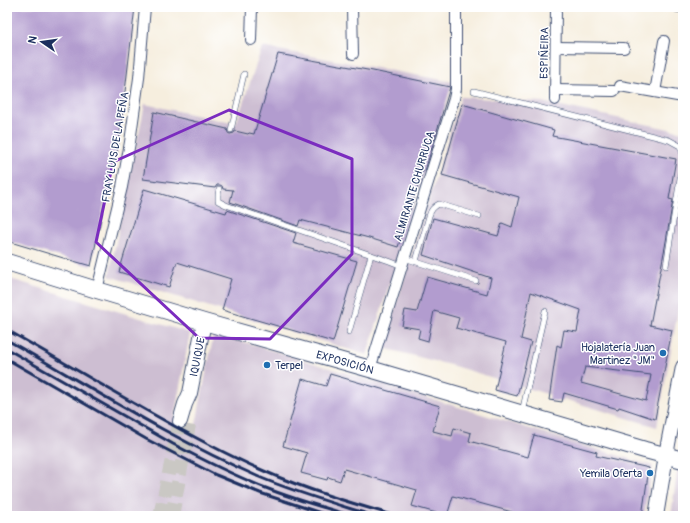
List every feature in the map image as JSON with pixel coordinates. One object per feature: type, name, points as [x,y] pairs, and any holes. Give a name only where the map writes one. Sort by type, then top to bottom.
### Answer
[{"type":"main road","name":"EXPOSICIÓN","points":[[7,262],[204,322],[683,460]]},
{"type":"main road","name":"IQUIQUE","points":[[185,423],[191,409],[190,393],[204,322]]},
{"type":"main road","points":[[656,516],[683,367]]},
{"type":"street","name":"FRAY LUIS DE LA PEÑA","points":[[97,290],[122,187],[130,142],[139,78],[145,7]]},
{"type":"street","points":[[252,7],[252,40]]},
{"type":"street","points":[[352,7],[353,54]]},
{"type":"street","name":"ALMIRANTE CHURRUCA","points":[[370,369],[454,99],[456,89],[456,7]]},
{"type":"street","name":"ESPIÑEIRA","points":[[556,7],[555,95],[617,89],[655,92]]},
{"type":"street","points":[[678,7],[683,7]]},
{"type":"street","points":[[664,41],[655,92],[683,97]]},
{"type":"street","points":[[556,47],[624,48]]},
{"type":"lane","points":[[231,130],[244,74]]},
{"type":"lane","points":[[474,91],[669,140],[680,146],[683,154]]},
{"type":"lane","points":[[666,266],[681,172],[683,169]]},
{"type":"lane","points":[[219,189],[218,201],[226,205],[370,255],[403,262],[416,261],[476,281]]},
{"type":"lane","points":[[416,261],[433,207],[439,204],[479,216]]},
{"type":"lane","points":[[349,332],[370,255]]},
{"type":"lane","points":[[522,413],[545,311]]},
{"type":"highlighted area","points":[[229,110],[352,159],[352,254],[270,339],[199,338],[96,242],[113,162]]},
{"type":"shaded area","points":[[262,47],[453,82],[367,355],[109,276],[145,104],[236,124]]},
{"type":"shaded area","points":[[461,97],[542,102],[683,132],[683,283],[657,427],[454,366],[383,348]]},
{"type":"shaded area","points":[[7,278],[190,333],[174,418],[195,429],[214,333],[653,466],[644,516],[7,516]]},
{"type":"shaded area","points":[[678,466],[683,468],[683,516],[671,516]]},
{"type":"building","points":[[7,7],[135,7],[120,134],[113,173],[111,173],[91,266],[7,241]]},
{"type":"building","points":[[278,54],[373,71],[450,87],[425,171],[423,170],[398,247],[300,220],[298,226],[230,202],[233,190],[223,189],[220,185],[217,185],[215,188],[143,179],[154,112],[227,129],[228,133],[230,134],[234,133],[235,131],[254,134]]},
{"type":"building","points":[[462,104],[554,130],[552,136],[676,159],[669,199],[673,200],[650,325],[672,330],[655,419],[619,407],[618,409],[564,393],[562,402],[549,400],[557,345],[561,347],[564,330],[577,332],[581,310],[531,292],[521,339],[531,342],[517,396],[495,390],[506,342],[456,328],[459,318],[434,311],[428,341],[418,338],[420,329],[402,326],[405,310],[417,312],[427,277],[487,294],[491,278],[423,255],[433,218],[498,236],[502,223],[512,227],[519,197],[442,175]],"holes":[[[585,367],[651,375],[646,401],[581,383]]]},
{"type":"building","points":[[144,189],[226,213],[227,210],[296,233],[293,243],[357,261],[333,342],[222,310],[231,279],[177,262],[169,287],[119,272]]},
{"type":"building","points":[[330,374],[440,406],[433,431],[452,436],[454,428],[471,433],[469,441],[528,457],[534,435],[597,452],[596,456],[649,468],[642,516],[511,516],[512,512],[453,496],[447,516],[412,506],[417,490],[344,469],[340,481],[328,477],[327,480],[301,473],[307,453],[283,446],[302,379],[326,386]]},
{"type":"tunnel","points":[[160,516],[180,421]]},
{"type":"tunnel","points":[[172,516],[189,425]]},
{"type":"railway","points":[[7,330],[165,421],[235,458],[280,478],[313,490],[396,516]]},
{"type":"railway","points":[[7,340],[132,412],[227,462],[259,477],[288,488],[374,516]]},
{"type":"railway","points":[[7,349],[173,444],[221,468],[281,494],[353,516]]},
{"type":"railway","points":[[7,359],[146,439],[216,475],[260,493],[330,516]]},
{"type":"place","name":"Hojalatería Juan Martinez \"JM\"","points":[[663,353]]},
{"type":"place","name":"Terpel","points":[[267,365]]},
{"type":"place","name":"Yemila Oferta","points":[[650,473]]}]
